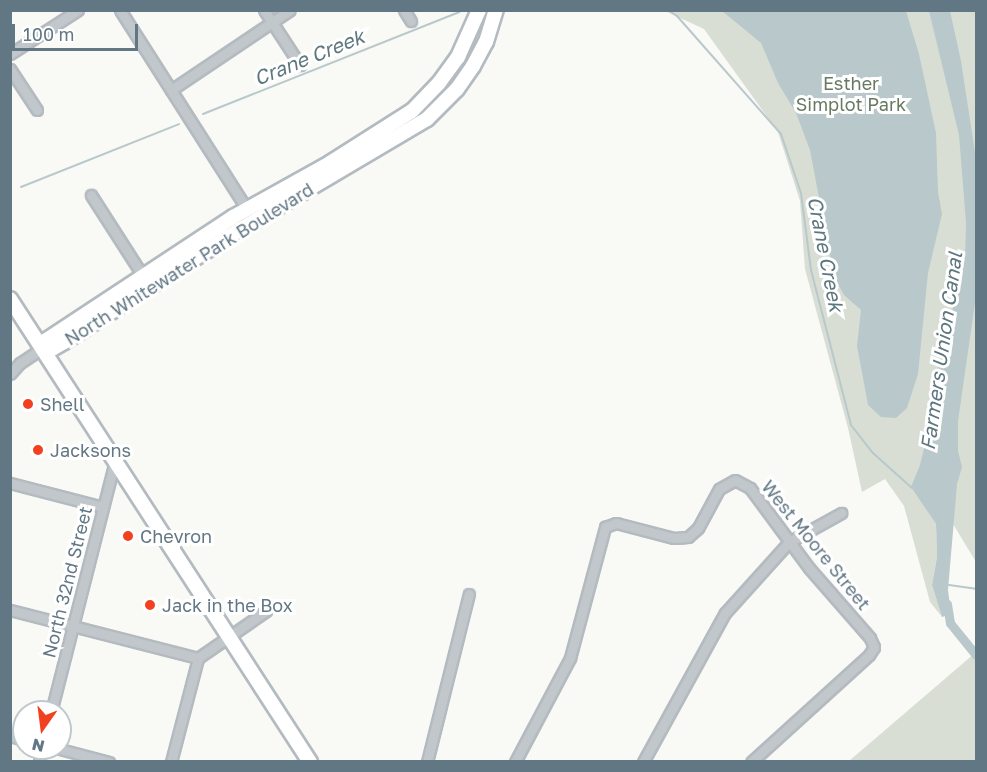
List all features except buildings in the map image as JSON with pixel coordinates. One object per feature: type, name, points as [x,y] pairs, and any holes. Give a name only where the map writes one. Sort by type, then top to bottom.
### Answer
[{"type":"street","points":[[10,54],[78,10]]},
{"type":"street","points":[[120,10],[247,210]]},
{"type":"street","points":[[264,10],[300,64]]},
{"type":"street","points":[[171,90],[290,10]]},
{"type":"street","points":[[404,10],[411,21]]},
{"type":"street","name":"North Whitewater Park Boulevard","points":[[479,10],[458,57],[439,83],[412,111],[330,163],[247,210],[143,276],[45,341],[42,348],[52,349],[64,342],[242,229],[427,119],[457,89],[473,66],[486,42],[496,10]]},
{"type":"street","points":[[10,69],[37,110]]},
{"type":"street","points":[[91,195],[143,276]]},
{"type":"street","points":[[10,299],[310,762]]},
{"type":"street","points":[[10,374],[20,363],[42,348]]},
{"type":"street","name":"North 32nd Street","points":[[54,700],[115,461]]},
{"type":"street","name":"West Moore Street","points":[[515,762],[570,658],[608,525],[616,523],[674,538],[687,537],[698,528],[719,489],[735,480],[750,488],[789,542],[870,638],[874,647],[869,655],[751,762]]},
{"type":"street","points":[[10,483],[103,507]]},
{"type":"street","points":[[648,760],[725,613],[789,542],[841,513]]},
{"type":"street","points":[[427,762],[469,594]]},
{"type":"street","points":[[10,609],[198,658]]},
{"type":"street","points":[[171,762],[198,658],[228,635],[266,611]]},
{"type":"street","points":[[72,752],[109,762]]},
{"type":"green space","name":"Esther Simplot Park","points":[[665,11],[976,11],[976,562],[953,524],[955,501],[923,504],[936,524],[937,557],[932,585],[942,617],[930,602],[904,506],[885,479],[862,492],[848,428],[805,269],[800,201],[778,132],[704,29]]},
{"type":"green space","points":[[976,652],[976,761],[849,761],[968,659]]},
{"type":"shaded area","name":"Esther Simplot Park","points":[[722,11],[906,11],[919,54],[936,133],[938,192],[942,214],[928,273],[918,374],[907,408],[896,418],[881,417],[868,405],[857,346],[861,310],[844,295],[834,277],[810,150],[796,113],[778,83],[761,43]]},
{"type":"shaded area","name":"Farmers Union Canal","points":[[929,11],[950,11],[961,61],[976,159],[976,296],[958,421],[958,451],[962,467],[957,484],[948,590],[951,614],[942,617],[932,585],[937,557],[936,524],[911,487],[920,465],[930,424],[934,384],[965,259],[966,223],[959,135]]},
{"type":"waterway","name":"Crane Creek","points":[[668,10],[677,16],[781,134],[801,193],[811,270],[851,425],[873,453],[912,488]]},
{"type":"waterway","name":"Crane Creek","points":[[203,114],[459,12]]},
{"type":"waterway","name":"Crane Creek","points":[[21,187],[179,124]]},
{"type":"waterway","points":[[949,585],[976,589]]},
{"type":"waterway","name":"Farmers Union Canal","points":[[947,604],[950,623],[976,655]]},
{"type":"place","name":"Shell","points":[[28,404]]},
{"type":"place","name":"Jacksons","points":[[38,450]]},
{"type":"place","name":"Chevron","points":[[128,536]]},
{"type":"place","name":"Jack in the Box","points":[[150,605]]}]
